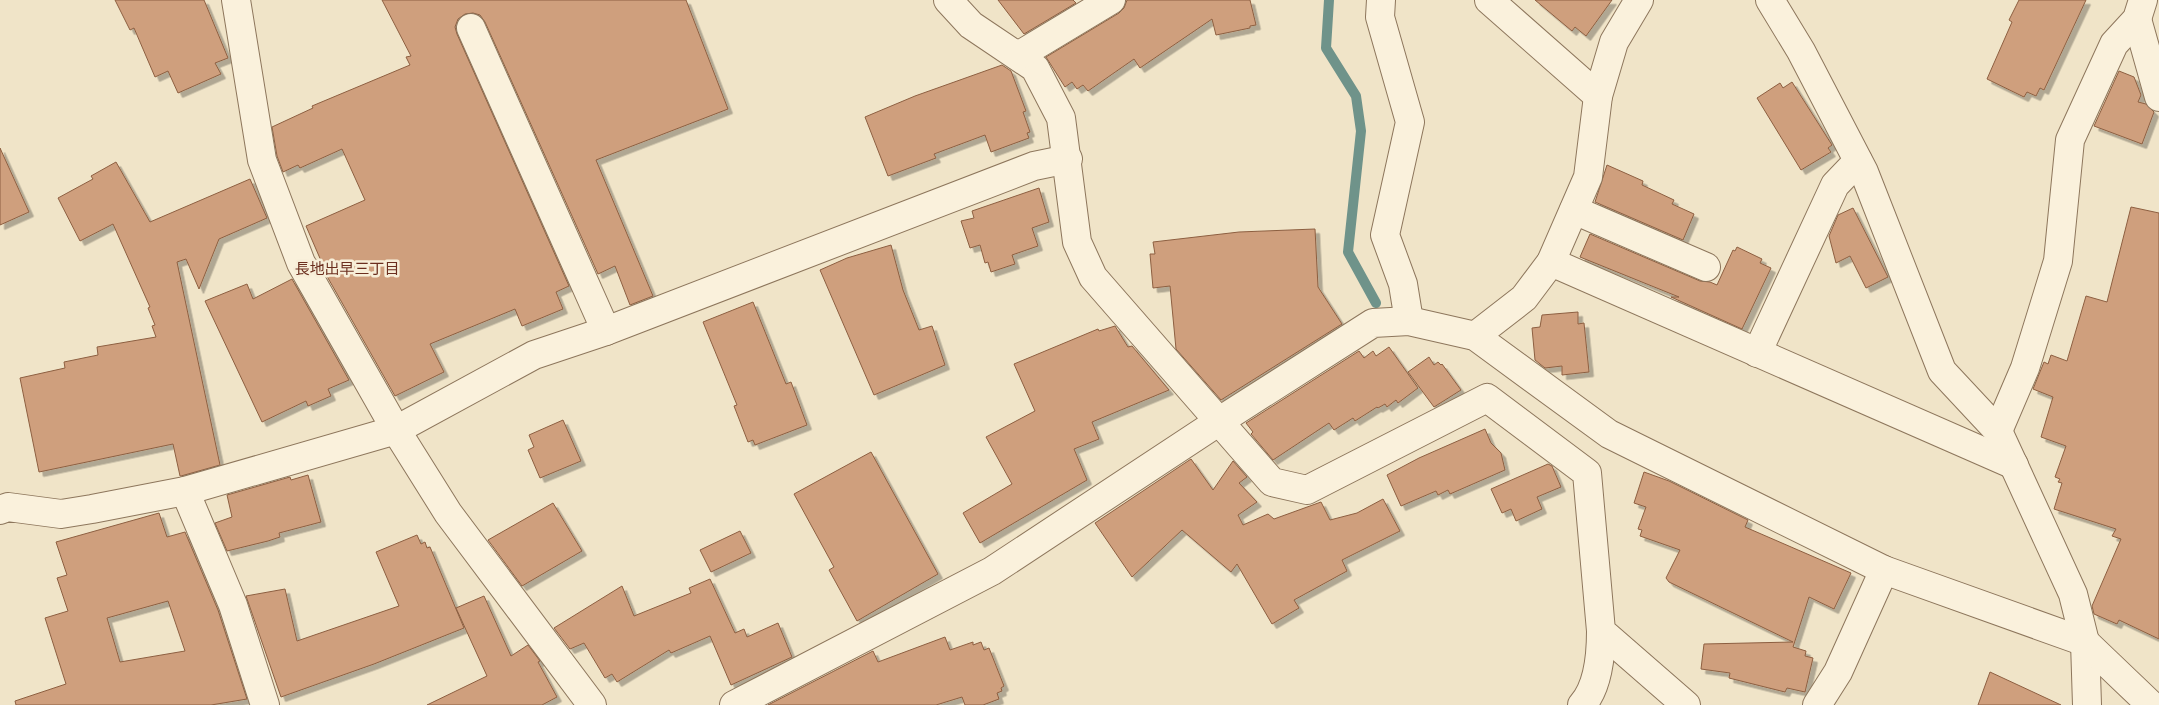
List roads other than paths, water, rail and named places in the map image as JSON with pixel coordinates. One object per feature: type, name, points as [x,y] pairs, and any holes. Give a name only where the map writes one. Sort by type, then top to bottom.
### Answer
[{"type":"street","points":[[236,0],[262,160],[301,263],[396,430],[448,513],[592,705]]},
{"type":"street","points":[[948,0],[971,25],[1035,68],[1062,118],[1077,242],[1093,277],[1272,482],[1307,490],[1487,398],[1586,473],[1601,631],[1601,653],[1589,698],[1582,705]]},
{"type":"street","points":[[1018,56],[1111,0]]},
{"type":"street","points":[[1381,0],[1380,17],[1410,122],[1385,235],[1403,284],[1409,321]]},
{"type":"street","points":[[1489,0],[1598,96]]},
{"type":"street","points":[[1475,336],[1524,298],[1551,262],[1588,177],[1598,96],[1614,42],[1639,0]]},
{"type":"street","points":[[1770,0],[1801,51],[1858,161],[1942,371],[1998,431],[2073,594],[2085,642],[2087,705]]},
{"type":"street","points":[[1998,431],[2025,368],[2058,261],[2070,140],[2114,44],[2140,9]]},
{"type":"street","points":[[2140,9],[2159,97]]},
{"type":"street","points":[[471,28],[606,331]]},
{"type":"street","points":[[0,510],[8,507],[61,514],[185,491],[396,430],[534,355],[606,331],[1034,166],[1068,159]]},
{"type":"street","points":[[1757,353],[1835,185],[1858,161]]},
{"type":"street","points":[[1574,210],[1706,267]]},
{"type":"street","points":[[1551,262],[2014,465]]},
{"type":"street","points":[[734,705],[773,696],[992,571],[1218,422],[1373,324],[1409,321],[1475,336],[1609,434],[1884,570],[2085,642],[2151,705]]},
{"type":"street","points":[[185,491],[233,605],[265,705]]},
{"type":"street","points":[[1817,705],[1838,672],[1884,570]]},
{"type":"street","points":[[1601,631],[1686,705]]},
{"type":"waterway","points":[[1329,0],[1326,48],[1356,96],[1361,131],[1348,252],[1376,303]]},
{"type":"district","name":"長地出早三丁目","points":[[347,269]]}]
